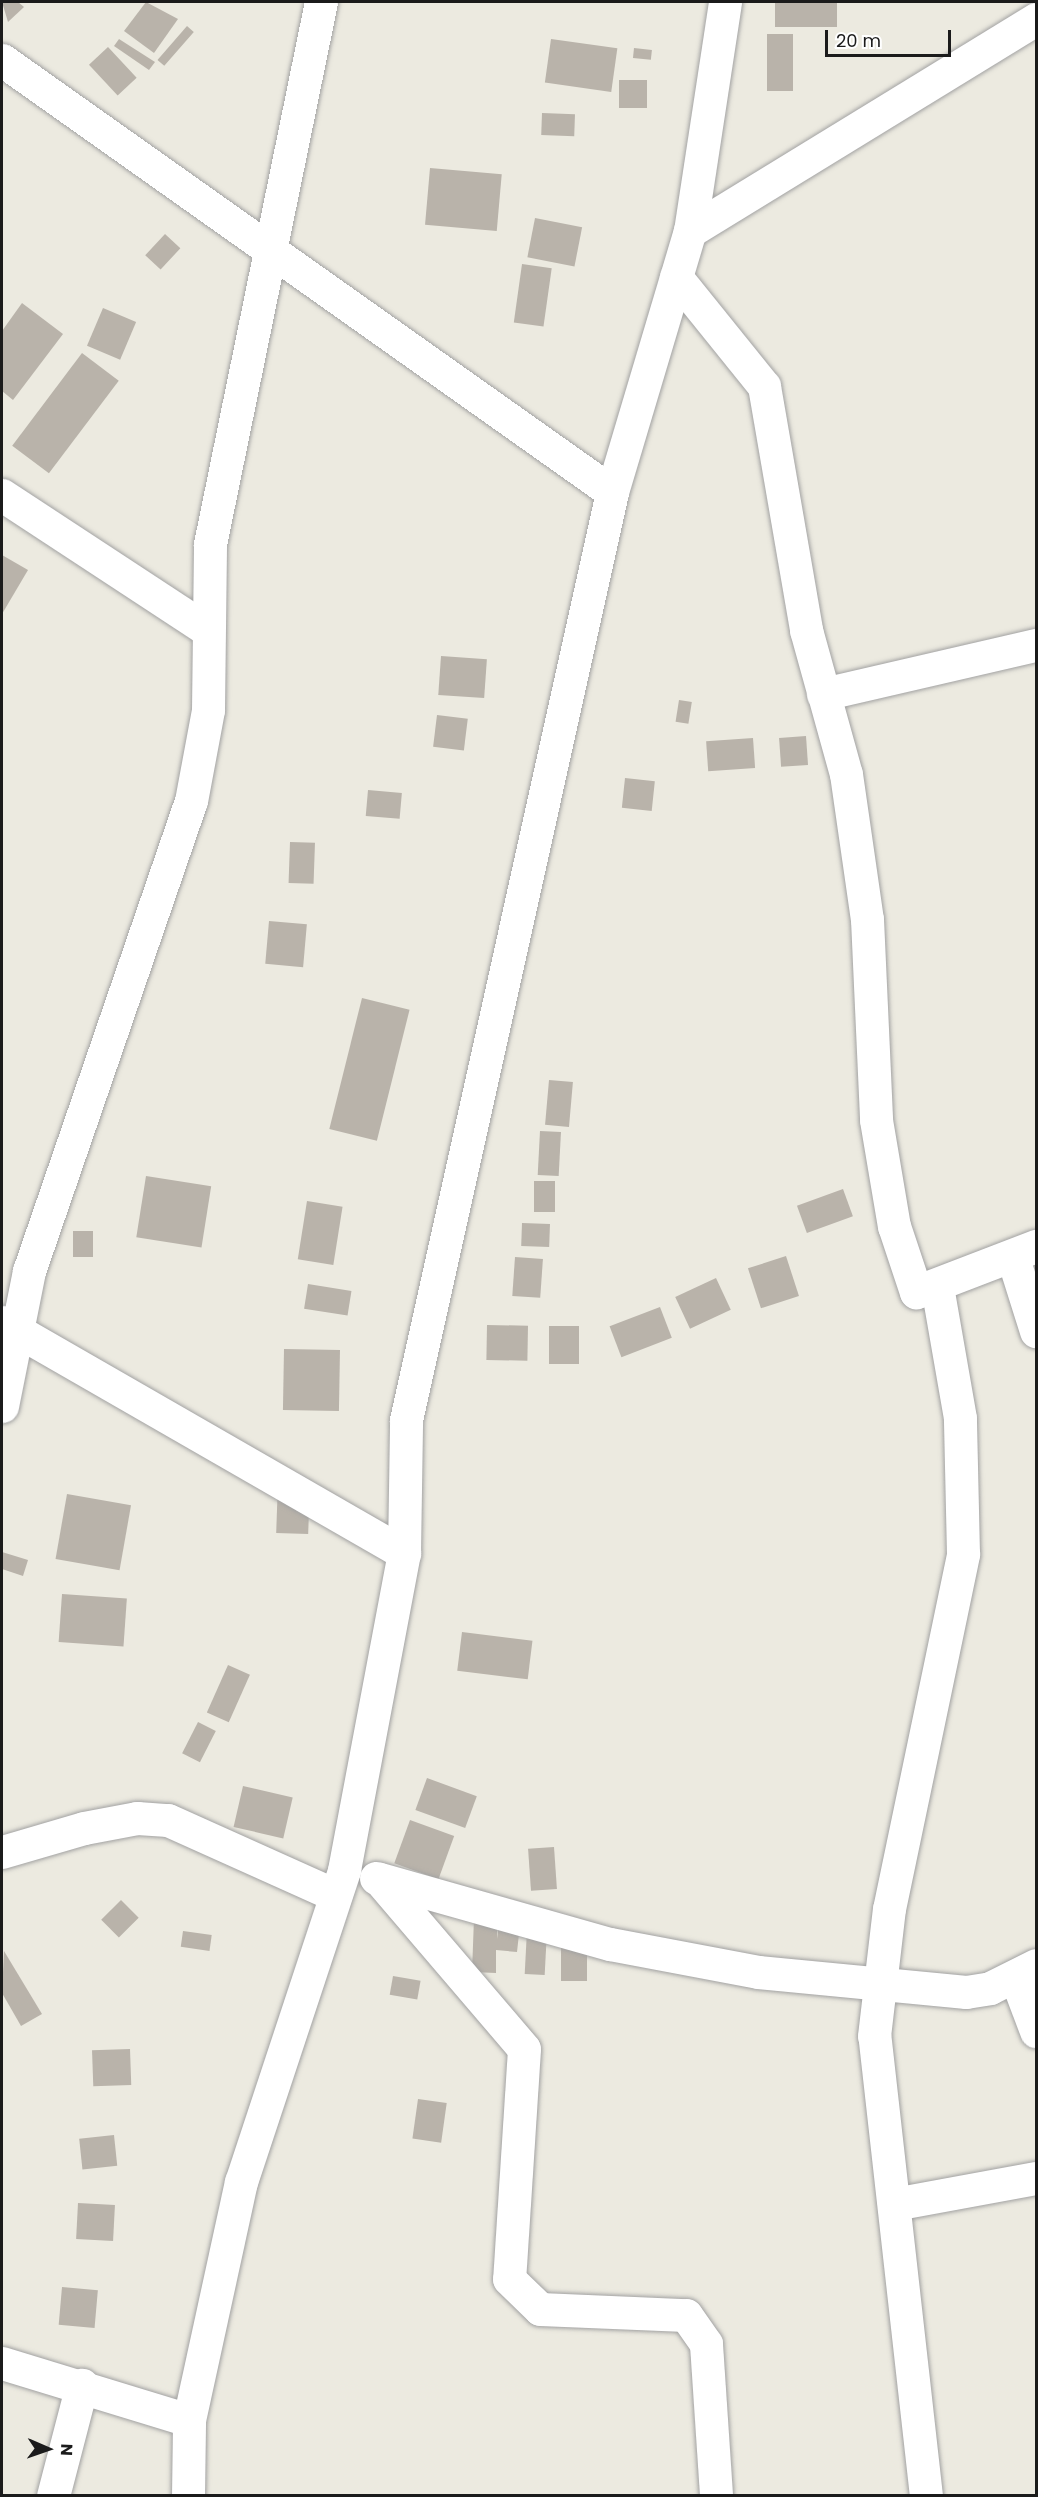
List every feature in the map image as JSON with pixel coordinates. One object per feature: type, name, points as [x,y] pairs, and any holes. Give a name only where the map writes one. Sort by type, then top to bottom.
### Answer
[{"type":"street","points":[[2,1406],[10,1326],[191,801],[208,710],[206,629],[210,544],[268,249],[321,2]]},
{"type":"street","points":[[188,2496],[189,2420],[241,2182],[340,1882],[404,1553],[406,1420],[612,492],[690,231],[725,2]]},
{"type":"street","points":[[690,231],[1036,19]]},
{"type":"street","points":[[2,60],[612,492]]},
{"type":"street","points":[[676,277],[764,386],[806,630],[846,774],[867,919],[869,1029],[884,1176],[916,1292],[1025,1252],[1036,1331]]},
{"type":"street","points":[[2,495],[206,629]]},
{"type":"street","points":[[823,694],[1036,645]]},
{"type":"street","points":[[926,2496],[874,2036],[878,1987],[963,1554],[960,1418],[937,1286]]},
{"type":"street","points":[[10,1326],[404,1553]]},
{"type":"street","points":[[2,1852],[84,1828],[137,1818],[168,1820],[340,1882],[379,1879],[610,1944],[758,1972],[878,1987],[966,1992],[1026,1972],[1036,2031]]},
{"type":"street","points":[[379,1879],[524,2049],[509,2279],[540,2309],[686,2315],[706,2344],[716,2496]]},
{"type":"street","points":[[894,2204],[1036,2178]]},
{"type":"street","points":[[2,2363],[82,2385],[189,2420]]},
{"type":"street","points":[[53,2496],[82,2385]]},
{"type":"building","points":[[2,2],[18,2],[24,7],[8,22]]},
{"type":"building","points":[[146,2],[178,19],[154,53],[124,31]]},
{"type":"building","points":[[775,2],[837,2],[837,27],[775,27]]},
{"type":"building","points":[[187,26],[194,32],[164,66],[157,60]]},
{"type":"building","points":[[767,34],[793,34],[793,91],[767,91]]},
{"type":"building","points":[[119,39],[155,62],[149,70],[114,46]]},
{"type":"building","points":[[551,39],[617,48],[611,92],[545,83]]},
{"type":"building","points":[[108,47],[137,78],[118,95],[89,65]]},
{"type":"building","points":[[634,48],[652,50],[651,60],[633,58]]},
{"type":"building","points":[[619,80],[647,80],[647,108],[619,108]]},
{"type":"building","points":[[542,113],[575,114],[574,136],[541,135]]},
{"type":"building","points":[[430,168],[502,174],[497,231],[425,225]]},
{"type":"building","points":[[535,218],[582,227],[574,266],[527,257]]},
{"type":"building","points":[[165,234],[180,248],[161,270],[145,255]]},
{"type":"building","points":[[522,264],[552,268],[543,327],[514,322]]},
{"type":"building","points":[[22,303],[63,334],[13,400],[2,391],[2,331]]},
{"type":"building","points":[[103,308],[136,322],[120,360],[87,346]]},
{"type":"building","points":[[82,353],[119,381],[49,473],[12,446]]},
{"type":"building","points":[[2,555],[28,570],[2,614]]},
{"type":"building","points":[[441,656],[487,659],[484,698],[438,695]]},
{"type":"building","points":[[679,700],[692,702],[688,724],[676,722]]},
{"type":"building","points":[[437,715],[468,719],[464,751],[433,747]]},
{"type":"building","points":[[806,736],[808,765],[781,767],[779,738]]},
{"type":"building","points":[[753,738],[755,768],[708,771],[706,741]]},
{"type":"building","points":[[625,778],[655,781],[652,811],[622,808]]},
{"type":"building","points":[[368,790],[402,793],[400,819],[366,816]]},
{"type":"building","points":[[290,842],[315,843],[314,884],[289,883]]},
{"type":"building","points":[[269,921],[307,924],[303,967],[265,964]]},
{"type":"building","points":[[362,998],[410,1010],[377,1141],[329,1129]]},
{"type":"building","points":[[549,1080],[573,1082],[569,1127],[545,1125]]},
{"type":"building","points":[[540,1131],[561,1132],[559,1176],[538,1175]]},
{"type":"building","points":[[146,1176],[211,1186],[201,1248],[136,1237]]},
{"type":"building","points":[[534,1181],[555,1181],[555,1212],[534,1212]]},
{"type":"building","points":[[843,1189],[853,1216],[807,1233],[797,1206]]},
{"type":"building","points":[[307,1201],[343,1207],[333,1265],[298,1259]]},
{"type":"building","points":[[522,1223],[550,1224],[549,1247],[521,1246]]},
{"type":"building","points":[[73,1231],[93,1231],[93,1257],[73,1257]]},
{"type":"building","points":[[786,1256],[799,1296],[761,1308],[748,1268]]},
{"type":"building","points":[[515,1257],[543,1259],[540,1298],[512,1296]]},
{"type":"building","points":[[716,1278],[731,1310],[690,1329],[675,1297]]},
{"type":"building","points":[[308,1284],[351,1291],[348,1316],[304,1309]]},
{"type":"building","points":[[660,1307],[672,1338],[621,1357],[610,1326]]},
{"type":"building","points":[[487,1325],[528,1326],[527,1361],[486,1360]]},
{"type":"building","points":[[549,1326],[579,1326],[579,1364],[549,1364]]},
{"type":"building","points":[[284,1349],[340,1350],[339,1411],[283,1410]]},
{"type":"building","points":[[278,1481],[310,1482],[308,1534],[276,1533]]},
{"type":"building","points":[[67,1494],[131,1505],[120,1570],[56,1559]]},
{"type":"building","points":[[2,1552],[28,1560],[23,1576],[2,1569]]},
{"type":"building","points":[[62,1594],[127,1599],[123,1646],[59,1642]]},
{"type":"building","points":[[462,1632],[532,1641],[528,1679],[457,1671]]},
{"type":"building","points":[[228,1665],[250,1675],[229,1722],[207,1713]]},
{"type":"building","points":[[198,1722],[216,1731],[200,1762],[182,1753]]},
{"type":"building","points":[[427,1778],[477,1796],[465,1828],[415,1810]]},
{"type":"building","points":[[243,1786],[293,1797],[283,1838],[234,1827]]},
{"type":"building","points":[[410,1820],[454,1836],[438,1879],[394,1863]]},
{"type":"building","points":[[554,1847],[557,1889],[531,1891],[528,1849]]},
{"type":"building","points":[[121,1900],[139,1918],[119,1937],[101,1920]]},
{"type":"building","points":[[474,1918],[497,1920],[497,1939],[499,1923],[520,1925],[517,1952],[496,1950],[496,1973],[472,1972]]},
{"type":"building","points":[[527,1930],[547,1931],[545,1975],[525,1974]]},
{"type":"building","points":[[183,1931],[212,1935],[209,1951],[181,1947]]},
{"type":"building","points":[[561,1943],[587,1943],[587,1981],[561,1981]]},
{"type":"building","points":[[4,1951],[42,2014],[21,2026],[2,1993]]},
{"type":"building","points":[[393,1976],[421,1981],[417,2000],[390,1995]]},
{"type":"building","points":[[130,2049],[131,2085],[93,2086],[92,2050]]},
{"type":"building","points":[[418,2099],[447,2103],[441,2143],[412,2139]]},
{"type":"building","points":[[114,2135],[117,2166],[82,2169],[79,2139]]},
{"type":"building","points":[[78,2203],[115,2205],[113,2241],[76,2239]]},
{"type":"building","points":[[62,2287],[98,2290],[95,2328],[59,2325]]}]
